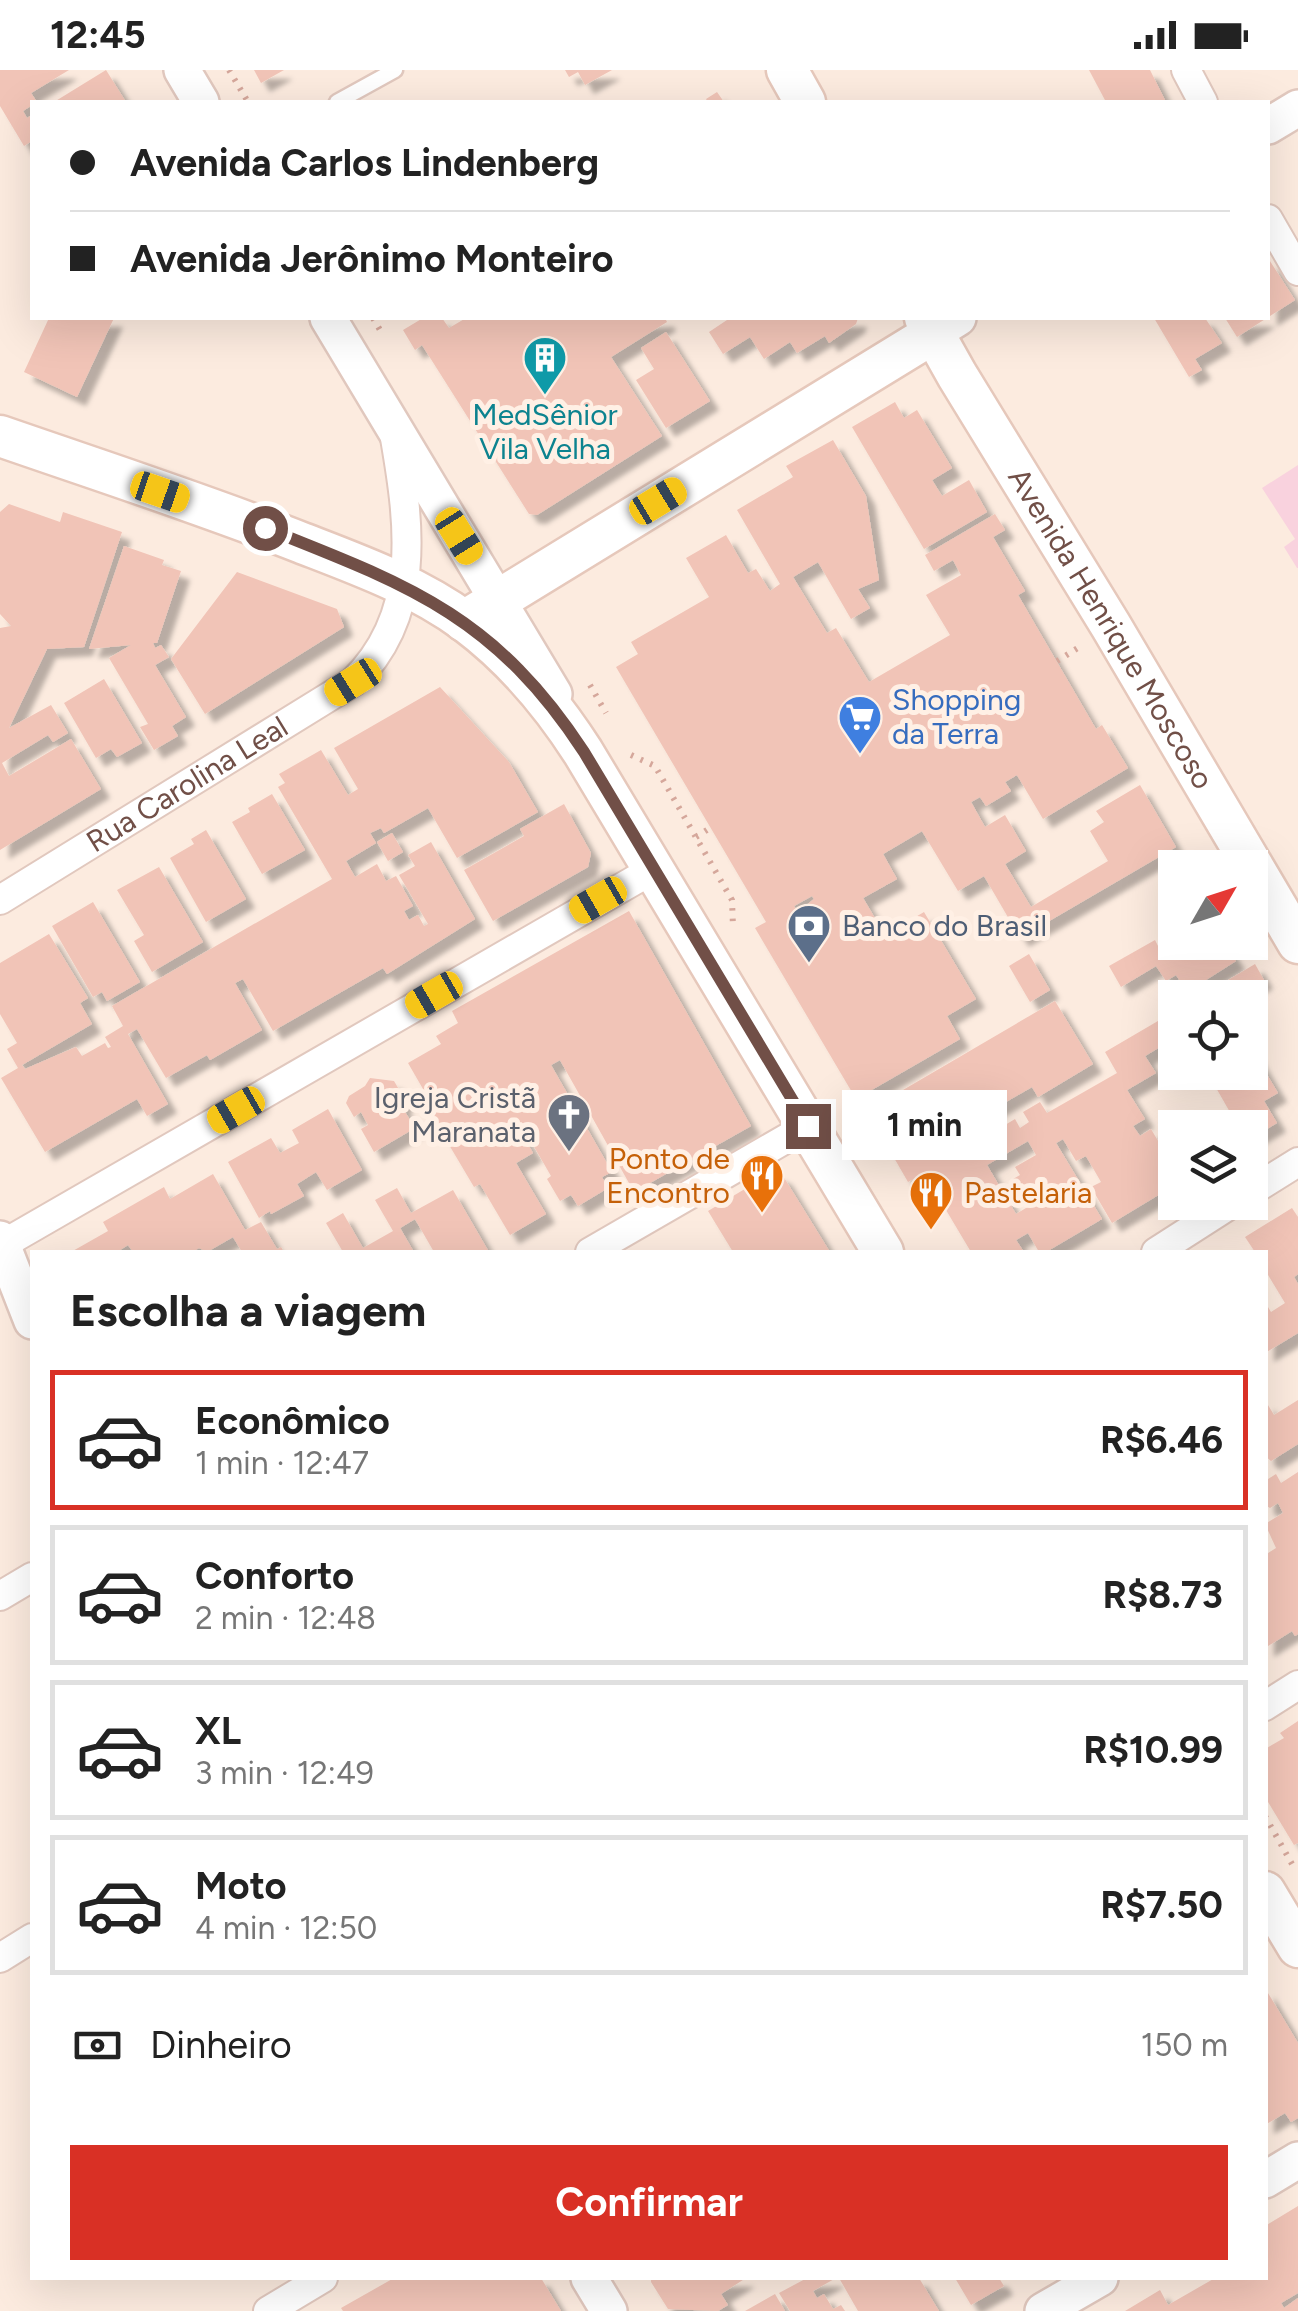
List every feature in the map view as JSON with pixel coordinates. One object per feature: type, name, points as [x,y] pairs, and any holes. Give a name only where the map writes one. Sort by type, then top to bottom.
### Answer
[{"type":"main road","points":[[787,70],[804,100]]},
{"type":"main road","points":[[464,621],[939,323]]},
{"type":"main road","name":"Avenida Henrique Moscoso","points":[[939,323],[1298,943]]},
{"type":"main road","points":[[0,436],[265,528],[404,585],[464,621],[531,680],[560,714],[584,752],[882,1250]]},
{"type":"main road","points":[[1268,1897],[1298,1947]]},
{"type":"street","points":[[182,70],[200,100]]},
{"type":"street","points":[[1186,70],[1202,100]]},
{"type":"street","points":[[1270,125],[1298,108]]},
{"type":"street","points":[[1270,222],[1298,271]]},
{"type":"street","points":[[329,320],[498,600],[584,752]]},
{"type":"street","name":"Rua Carolina Leal","points":[[0,900],[353,682],[384,646],[394,626],[404,585],[404,508],[394,431]]},
{"type":"street","points":[[30,1316],[1,1244],[654,869]]},
{"type":"street","points":[[593,1250],[808,1126]]},
{"type":"street","points":[[1268,1181],[1298,1162]]},
{"type":"street","points":[[1159,1250],[1206,1220]]},
{"type":"street","points":[[0,1596],[30,1578]]},
{"type":"street","points":[[1268,1704],[1298,1685]]},
{"type":"street","points":[[0,1958],[30,1939]]},
{"type":"street","points":[[1268,2178],[1298,2160]]},
{"type":"street","points":[[268,2311],[320,2280]]},
{"type":"street","points":[[591,2280],[609,2311]]},
{"type":"street","points":[[1044,2311],[1097,2280]]},
{"type":"lane","points":[[340,100],[395,70]]},
{"type":"path","points":[[229,70],[247,100]]},
{"type":"path","points":[[631,754],[655,766],[732,900],[733,928]]},
{"type":"path","points":[[696,837],[710,828]]},
{"type":"path","points":[[1268,1821],[1298,1874]]},
{"type":"shaded area","points":[[1298,465],[1297,568],[1284,547],[1295,539],[1262,488]]},
{"type":"building","points":[[0,70],[69,70],[31,93],[36,100],[30,100],[30,106],[23,111],[27,118],[30,116],[30,142],[24,146],[0,106]]},
{"type":"building","points":[[106,70],[125,100],[57,100]]},
{"type":"building","points":[[254,70],[284,70],[261,83]]},
{"type":"building","points":[[565,70],[612,70],[585,85],[578,72],[569,77]]},
{"type":"building","points":[[1089,70],[1150,70],[1165,100],[1105,100]]},
{"type":"building","points":[[717,92],[723,100],[707,100]]},
{"type":"building","points":[[1270,261],[1295,300],[1270,316]]},
{"type":"building","points":[[48,320],[113,320],[77,397],[24,372]]},
{"type":"building","name":"MedSênior Vila Velha","points":[[420,320],[443,320],[449,328],[463,320],[666,320],[611,357],[662,436],[537,515],[529,514],[422,345],[415,350],[403,330]]},
{"type":"building","points":[[727,320],[857,320],[829,343],[825,336],[797,353],[790,342],[764,359],[750,337],[723,354],[709,332]]},
{"type":"building","points":[[1155,320],[1206,320],[1222,343],[1195,359],[1202,370],[1189,377]]},
{"type":"building","points":[[1226,320],[1264,320],[1237,337]]},
{"type":"building","points":[[666,332],[710,401],[666,428],[636,380],[654,369],[641,348]]},
{"type":"building","points":[[895,402],[904,418],[917,410],[952,468],[932,480],[942,496],[969,480],[987,512],[924,549],[852,427]]},
{"type":"building","points":[[833,440],[866,496],[879,580],[858,589],[870,608],[851,619],[818,562],[793,577],[827,633],[836,628],[869,682],[950,635],[926,595],[961,575],[953,560],[934,571],[925,555],[995,514],[1005,530],[993,537],[1025,591],[1018,595],[1096,729],[1102,725],[1128,768],[1043,819],[1017,775],[1005,782],[1011,791],[986,806],[980,797],[971,802],[985,827],[1005,815],[1026,851],[1005,864],[1031,907],[1108,861],[1090,831],[1104,822],[1096,811],[1140,785],[1176,847],[1158,850],[1158,858],[1020,938],[984,876],[958,891],[922,831],[883,854],[897,879],[863,898],[885,935],[924,912],[976,999],[947,1016],[960,1039],[856,1099],[755,928],[766,922],[616,667],[638,654],[631,642],[709,597],[686,558],[726,535],[748,573],[756,569],[770,591],[780,584],[737,510],[793,477],[786,466]],"holes":[[[812,896],[814,899],[798,912],[794,906]]]},
{"type":"building","points":[[9,504],[60,522],[63,512],[122,532],[84,647],[47,649],[9,728],[51,705],[68,733],[53,742],[48,735],[2,763],[9,776],[71,739],[101,789],[0,850],[0,628],[11,626],[0,614],[0,512]]},
{"type":"building","points":[[124,546],[164,560],[162,565],[181,571],[157,643],[153,643],[155,648],[161,645],[169,657],[155,665],[186,717],[172,726],[178,736],[154,750],[140,727],[148,724],[109,658],[131,645],[89,649]]},
{"type":"building","points":[[237,572],[337,609],[344,627],[205,714],[171,659]]},
{"type":"building","points":[[104,679],[142,743],[117,757],[111,749],[96,758],[64,703]]},
{"type":"building","points":[[440,687],[509,762],[538,812],[457,858],[428,808],[384,833],[381,828],[370,833],[376,843],[346,861],[355,877],[377,864],[386,881],[396,876],[413,906],[404,911],[409,920],[418,915],[424,926],[428,924],[399,875],[415,866],[408,855],[431,842],[475,919],[387,974],[383,968],[273,1031],[243,979],[235,983],[262,1030],[210,1060],[207,1055],[166,1078],[137,1029],[128,1034],[168,1104],[147,1116],[137,1099],[45,1152],[1,1078],[18,1068],[7,1049],[17,1043],[0,1014],[0,963],[49,934],[88,998],[80,1003],[92,1024],[22,1065],[25,1069],[76,1047],[82,1056],[105,1043],[111,1047],[105,1037],[123,1026],[112,1006],[332,879],[278,787],[285,783],[279,774],[321,750],[348,795],[358,789],[334,748]]},
{"type":"building","points":[[272,794],[305,850],[262,874],[232,822]]},
{"type":"building","points":[[564,804],[591,853],[588,867],[493,921],[464,870],[524,836],[520,829]]},
{"type":"building","points":[[206,830],[246,899],[206,922],[170,858],[194,844],[191,839]]},
{"type":"building","points":[[392,833],[403,852],[388,861],[377,842]]},
{"type":"building","points":[[159,867],[203,942],[152,972],[134,941],[144,935],[117,890]]},
{"type":"building","points":[[93,902],[140,982],[107,1001],[102,992],[93,997],[52,926]]},
{"type":"building","points":[[629,911],[751,1126],[634,1192],[560,1060],[551,1065],[612,1172],[602,1177],[608,1188],[578,1206],[571,1195],[560,1201],[547,1179],[551,1176],[525,1131],[522,1134],[533,1153],[516,1163],[546,1214],[510,1235],[480,1184],[474,1187],[429,1111],[434,1108],[408,1063],[441,1044],[436,1036],[458,1023],[452,1011]]},
{"type":"building","points":[[1155,940],[1158,960],[1236,961],[1206,980],[1179,980],[1176,975],[1165,980],[1156,966],[1121,987],[1109,966]]},
{"type":"building","points":[[1029,954],[1050,990],[1030,1002],[1009,966]]},
{"type":"building","points":[[1255,964],[1264,980],[1228,980]]},
{"type":"building","points":[[1055,1001],[1093,1064],[1038,1097],[1032,1087],[985,1114],[995,1131],[1015,1119],[1020,1128],[1029,1122],[1023,1112],[1040,1102],[1047,1113],[1117,1073],[1105,1052],[1158,1021],[1158,1048],[1145,1056],[1156,1073],[1127,1090],[1145,1119],[1133,1126],[1140,1136],[1151,1129],[1158,1141],[1158,1195],[1112,1223],[1091,1187],[1101,1182],[1086,1156],[1076,1161],[1063,1139],[1056,1143],[1102,1219],[1049,1250],[1038,1250],[1028,1233],[1016,1240],[1023,1250],[970,1250],[924,1173],[908,1182],[867,1111]],"holes":[[[1028,1141],[1036,1155],[1015,1167],[1020,1175],[1013,1179],[1025,1197],[1031,1193],[1036,1202],[1016,1214],[987,1165]]]},
{"type":"building","points":[[1268,1076],[1278,1093],[1264,1101],[1277,1123],[1268,1128],[1268,1110],[1229,1110],[1217,1090],[1268,1090]]},
{"type":"building","points":[[370,1078],[394,1081],[404,1098],[402,1107],[415,1128],[374,1152],[361,1129],[368,1125],[361,1112],[354,1117],[346,1103]]},
{"type":"building","points":[[328,1109],[362,1170],[327,1190],[316,1172],[297,1184],[304,1196],[259,1218],[228,1162],[271,1138],[280,1153],[299,1143],[292,1130]]},
{"type":"building","points":[[773,1172],[783,1176],[829,1250],[732,1250],[708,1211]]},
{"type":"building","points":[[213,1174],[245,1230],[261,1222],[277,1249],[283,1250],[241,1250],[233,1237],[210,1250],[132,1250],[128,1245],[120,1250],[75,1250],[108,1231],[103,1222],[164,1187],[170,1199]]},
{"type":"building","points":[[397,1188],[411,1213],[453,1190],[488,1250],[433,1250],[415,1219],[400,1228],[413,1250],[342,1250],[326,1223],[343,1213],[363,1248],[393,1231],[375,1200]]},
{"type":"building","points":[[1292,1208],[1298,1217],[1298,1274],[1294,1277],[1298,1284],[1298,1333],[1268,1351],[1268,1307],[1271,1312],[1285,1303],[1268,1275],[1268,1250],[1254,1250],[1245,1237]]},
{"type":"building","points":[[1298,1400],[1298,1444],[1271,1461],[1268,1405],[1274,1415]]},
{"type":"building","points":[[1298,1472],[1298,1634],[1295,1636],[1292,1631],[1268,1646],[1268,1553],[1276,1548],[1268,1522],[1283,1513],[1278,1503],[1268,1507],[1268,1479],[1276,1474],[1281,1483]]},
{"type":"building","points":[[1298,1721],[1298,1843],[1294,1845],[1268,1802],[1268,1747],[1284,1738],[1280,1733]]},
{"type":"building","points":[[1268,1993],[1298,2043],[1298,2118],[1291,2122],[1285,2113],[1268,2123]]},
{"type":"building","points":[[1298,2206],[1298,2293],[1281,2303],[1284,2308],[1298,2298],[1298,2311],[1125,2311],[1160,2290],[1168,2305],[1212,2280],[1268,2280],[1268,2224]]},
{"type":"building","points":[[390,2280],[542,2280],[561,2311],[343,2311],[341,2308]]},
{"type":"building","points":[[743,2280],[721,2294],[728,2305],[718,2311],[668,2309],[651,2282]]},
{"type":"building","points":[[803,2280],[832,2280],[813,2291],[817,2298],[824,2294],[833,2309],[841,2305],[845,2311],[790,2311],[779,2293]]},
{"type":"building","points":[[840,2280],[920,2280],[939,2311],[858,2311]]},
{"type":"building","points":[[956,2280],[1000,2280],[1004,2286],[971,2305]]},
{"type":"building","points":[[775,2294],[785,2311],[745,2311]]},
{"type":"place","name":"MedSênior Vila Velha","points":[[545,396]]},
{"type":"place","name":"Shopping da Terra","points":[[860,755]]},
{"type":"place","name":"Banco do Brasil","points":[[809,964]]},
{"type":"place","name":"Igreja Cristã Maranata","points":[[569,1153]]},
{"type":"place","name":"Ponto de Encontro","points":[[762,1214]]},
{"type":"place","name":"Pastelaria","points":[[931,1231]]},
{"type":"route","points":[[265,528],[426,596],[482,634],[531,680],[560,714],[584,752],[808,1126]]}]
